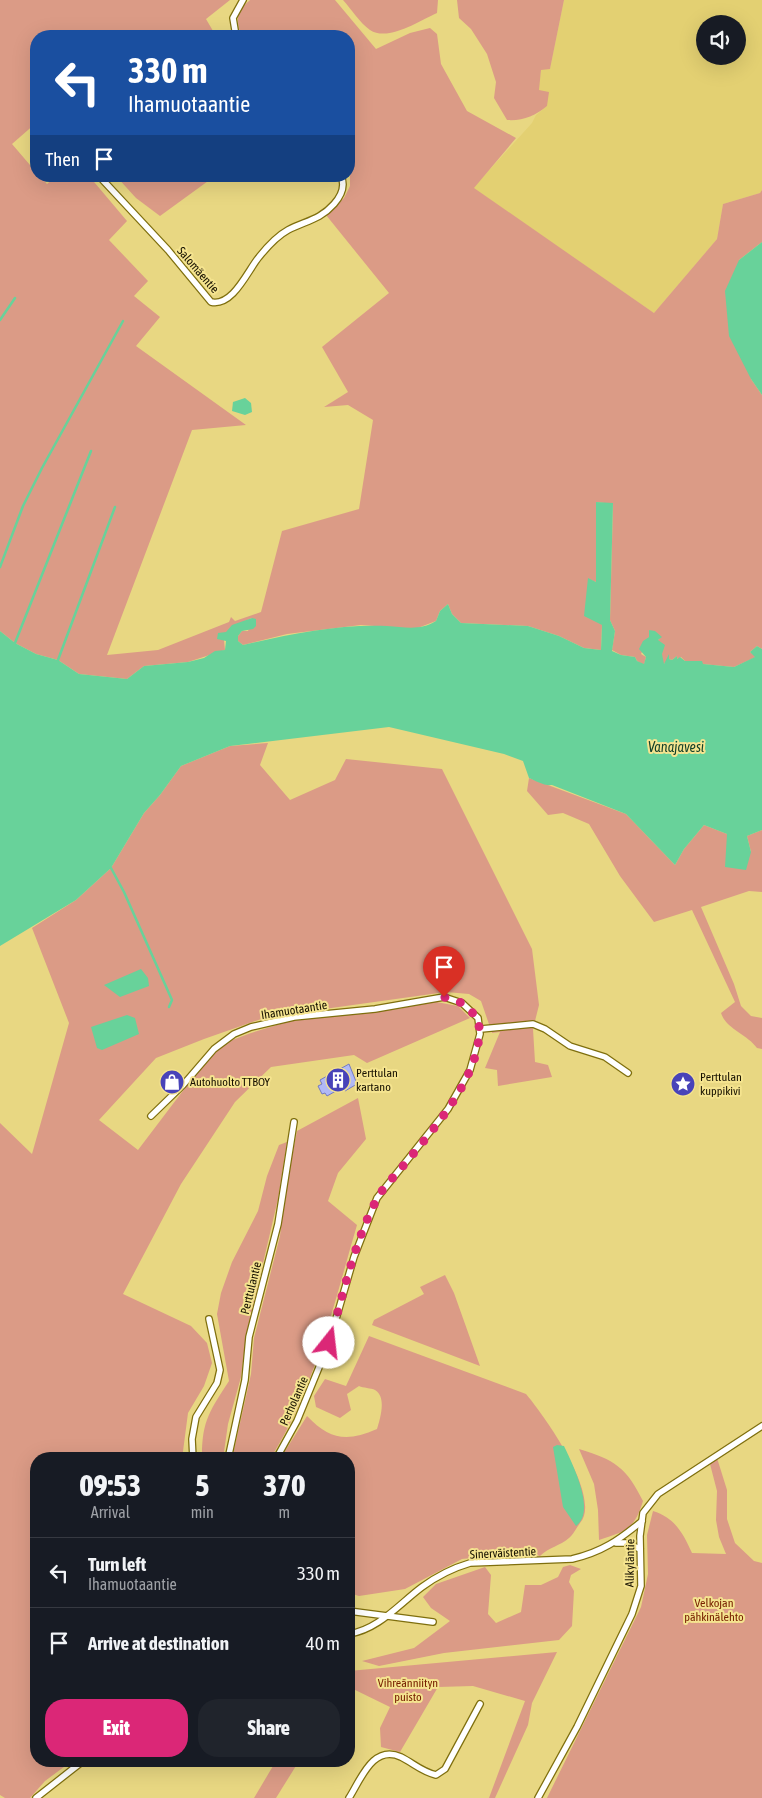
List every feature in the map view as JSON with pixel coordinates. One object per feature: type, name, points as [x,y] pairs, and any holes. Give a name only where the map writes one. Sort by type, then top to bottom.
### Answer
[{"type":"street","points":[[235,30],[233,18],[243,0]]},
{"type":"street","name":"Salomäentie","points":[[105,182],[168,250],[211,302],[216,303],[229,297],[259,257],[278,237],[287,230],[322,216],[342,193],[344,187],[343,182]]},
{"type":"street","name":"Ihamuotaantie","points":[[150,1116],[183,1085],[214,1049],[234,1034],[251,1027],[294,1017],[375,1009],[444,997],[462,1003],[471,1011],[478,1018],[481,1030]]},
{"type":"street","points":[[481,1030],[534,1024],[570,1046],[605,1057],[628,1074]]},
{"type":"street","name":"Perholantie","points":[[280,1452],[297,1421],[329,1343],[354,1257],[377,1198],[448,1109],[470,1070],[481,1030]]},
{"type":"street","name":"Perttulantie","points":[[230,1452],[245,1380],[249,1337],[278,1224],[294,1122]]},
{"type":"street","points":[[193,1452],[192,1439],[196,1417],[217,1383],[220,1370],[209,1319]]},
{"type":"street","name":"Alikyläntie","points":[[538,1798],[577,1727],[632,1614],[641,1586],[640,1549],[643,1513],[658,1494],[762,1426]]},
{"type":"street","name":"Sinerväistentie","points":[[355,1633],[364,1632],[389,1615],[422,1588],[455,1568],[470,1563],[503,1560],[572,1559],[586,1556],[616,1543],[642,1521]]},
{"type":"street","points":[[616,1543],[626,1543],[640,1549]]},
{"type":"street","points":[[355,1614],[389,1615],[418,1622],[433,1622]]},
{"type":"street","points":[[349,1798],[373,1760],[380,1755],[391,1754],[400,1757],[426,1773],[436,1775],[445,1769],[480,1704]]},
{"type":"street","points":[[36,1798],[76,1767]]},
{"type":"shaded area","points":[[564,0],[762,0],[762,190],[760,193],[723,204],[717,239],[654,313],[473,188],[532,123],[536,115],[547,106],[538,91],[541,69],[550,69]]},
{"type":"green space","points":[[0,0],[230,0],[206,19],[212,30],[30,30],[30,128],[12,144],[30,165],[30,182],[45,182],[47,184],[49,182],[94,182],[127,221],[109,240],[148,281],[134,296],[160,317],[136,346],[246,425],[192,430],[107,655],[158,650],[229,622],[231,617],[235,621],[261,612],[282,531],[359,509],[373,420],[348,405],[324,407],[348,392],[322,347],[389,293],[326,215],[344,198],[350,182],[355,182],[355,30],[240,30],[238,16],[242,8],[250,0],[335,0],[376,49],[410,33],[430,28],[437,34],[441,64],[467,111],[516,138],[474,188],[654,313],[717,239],[723,204],[760,193],[762,190],[762,242],[739,260],[751,379],[762,395],[762,649],[757,646],[750,652],[756,657],[734,667],[702,664],[702,661],[685,661],[681,657],[677,659],[677,656],[672,660],[669,659],[663,665],[658,640],[661,637],[649,630],[649,637],[641,654],[646,657],[644,665],[637,661],[635,657],[621,655],[612,650],[615,631],[610,620],[613,504],[596,502],[596,582],[588,579],[602,625],[601,650],[584,648],[559,636],[528,626],[461,623],[452,614],[448,604],[440,611],[436,621],[415,629],[361,625],[287,634],[243,645],[238,641],[238,636],[242,631],[248,631],[252,618],[245,621],[224,640],[225,650],[188,662],[144,666],[127,679],[79,674],[58,660],[36,654],[15,643],[0,631]]},
{"type":"green space","points":[[343,0],[438,0],[437,13],[413,25],[386,34],[377,33],[366,27]]},
{"type":"green space","points":[[457,0],[564,0],[550,69],[541,70],[539,90],[549,92],[547,106],[538,113],[528,117],[518,120],[507,120],[494,98],[496,82],[487,54],[471,29],[459,18]]},
{"type":"green space","points":[[121,182],[207,182],[160,216],[136,198]]},
{"type":"green space","points":[[268,743],[260,765],[290,800],[335,780],[346,759],[442,769],[532,949],[539,1005],[533,1029],[535,1062],[548,1065],[552,1077],[498,1086],[497,1070],[485,1068],[500,1032],[492,1033],[481,1001],[469,994],[446,992],[267,1017],[204,1039],[156,1058],[99,1120],[138,1150],[204,1063],[227,1042],[290,1021],[399,1009],[431,1001],[458,1006],[470,1018],[367,1063],[354,1055],[271,1067],[235,1102],[181,1184],[123,1294],[191,1326],[207,1343],[212,1363],[204,1386],[188,1413],[183,1452],[30,1452],[30,1767],[64,1767],[45,1781],[30,1798],[5,1798],[0,1795],[0,1123],[32,1154],[69,1023],[32,928],[76,900],[111,868],[144,813],[181,766],[230,746]]},
{"type":"green space","points":[[529,778],[626,814],[675,865],[684,849],[704,825],[727,834],[751,852],[747,836],[762,830],[762,892],[749,891],[701,907],[734,984],[741,1006],[751,1016],[762,1018],[762,1049],[757,1048],[724,1019],[721,1013],[735,1002],[692,910],[654,922],[620,876],[589,824],[563,813],[548,815],[527,791]]},
{"type":"green space","points":[[358,1098],[366,1139],[338,1173],[328,1201],[357,1225],[322,1345],[286,1432],[274,1452],[234,1452],[251,1374],[254,1338],[280,1236],[284,1196],[297,1131]]},
{"type":"green space","points":[[287,1142],[278,1199],[246,1336],[241,1377],[228,1424],[224,1452],[202,1452],[202,1443],[209,1415],[229,1381],[217,1314],[221,1293],[232,1262],[258,1211],[267,1176],[279,1145]]},
{"type":"green space","points":[[445,1275],[454,1293],[480,1366],[372,1325],[374,1320],[424,1294],[420,1287]]},
{"type":"green space","points":[[369,1336],[526,1394],[557,1437],[578,1476],[584,1495],[585,1511],[580,1523],[570,1537],[540,1556],[518,1549],[511,1554],[462,1559],[405,1589],[359,1596],[355,1595],[355,1452],[284,1452],[307,1416],[323,1430],[339,1436],[357,1436],[377,1429],[382,1403],[379,1393],[375,1390],[359,1386],[347,1394],[351,1410],[340,1418],[316,1407],[314,1396],[325,1379],[346,1386]]},
{"type":"green space","points":[[579,1449],[602,1457],[618,1466],[631,1480],[643,1501],[640,1511],[628,1528],[599,1540],[598,1510],[594,1484]]},
{"type":"green space","name":"Velkojan pähkinälehto","points":[[717,1458],[727,1490],[727,1519],[735,1543],[754,1561],[762,1563],[762,1798],[547,1798],[641,1607],[648,1574],[647,1535],[653,1511],[673,1522],[692,1553],[726,1554],[719,1537],[716,1520],[717,1491],[710,1464]]},
{"type":"green space","points":[[570,1565],[581,1569],[571,1575],[569,1582],[574,1591],[572,1626],[559,1640],[444,1653],[379,1666],[362,1661],[414,1648],[450,1621],[431,1608],[423,1597],[436,1584],[485,1567],[491,1575],[488,1614],[496,1623],[521,1612],[525,1585],[541,1585],[558,1577],[563,1567]]},
{"type":"green space","name":"Vihreänniityn puisto","points":[[557,1652],[532,1703],[528,1725],[495,1798],[489,1798],[525,1701],[473,1686],[438,1687],[400,1752],[381,1747],[380,1728],[390,1707],[355,1690],[355,1670]]},
{"type":"green space","points":[[272,1767],[295,1767],[276,1798],[254,1798]]},
{"type":"water","points":[[762,242],[762,395],[751,379],[729,336],[725,291],[739,260]]},
{"type":"water","points":[[245,398],[251,403],[252,412],[245,415],[232,411],[233,402]]},
{"type":"water","name":"Vanajavesi","points":[[596,502],[613,503],[610,620],[615,631],[612,651],[621,655],[635,657],[637,661],[644,664],[646,657],[639,649],[643,641],[649,637],[649,630],[655,631],[662,637],[658,640],[665,645],[662,654],[664,664],[669,654],[669,659],[672,660],[677,656],[677,659],[680,657],[685,661],[702,661],[703,664],[734,667],[755,657],[750,652],[757,646],[762,649],[762,830],[747,836],[751,852],[746,870],[725,867],[727,834],[704,825],[684,849],[675,865],[626,814],[529,778],[523,761],[504,754],[389,727],[230,746],[181,766],[144,813],[111,868],[76,900],[0,946],[0,631],[15,643],[36,654],[58,660],[79,674],[127,679],[144,666],[188,662],[204,658],[215,651],[225,650],[226,641],[217,639],[218,633],[226,632],[232,625],[252,618],[256,619],[256,626],[253,629],[242,631],[238,636],[238,641],[243,645],[333,628],[387,626],[412,628],[424,626],[436,621],[440,611],[448,604],[452,614],[461,623],[528,626],[559,636],[584,648],[601,650],[602,625],[584,616],[588,578],[596,582]]},
{"type":"water","points":[[141,969],[148,978],[149,986],[120,997],[104,985]]},
{"type":"water","points":[[127,1015],[135,1018],[139,1034],[102,1050],[97,1048],[91,1027]]},
{"type":"water","points":[[557,1445],[564,1446],[577,1475],[584,1499],[582,1519],[576,1526],[563,1507],[553,1447]]},
{"type":"building","name":"Perttulan kartano","points":[[349,1064],[357,1084],[345,1091],[343,1087],[327,1096],[325,1093],[322,1094],[318,1086],[322,1084],[320,1080]]},
{"type":"waterway","points":[[0,320],[15,298]]},
{"type":"waterway","points":[[0,567],[23,506],[123,321]]},
{"type":"waterway","points":[[15,643],[91,451]]},
{"type":"waterway","points":[[58,660],[115,507]]},
{"type":"waterway","points":[[111,868],[124,892],[172,1000],[169,1007]]},
{"type":"place","name":"Perttulan kartano","points":[[338,1080]]},
{"type":"place","name":"Autohuolto TTBOY","points":[[172,1082]]},
{"type":"place","name":"Perttulan kuppikivi","points":[[683,1084]]},
{"type":"route","points":[[329,1343],[354,1257],[377,1198],[448,1109],[470,1070],[481,1030],[478,1018],[462,1003],[444,997]]}]
